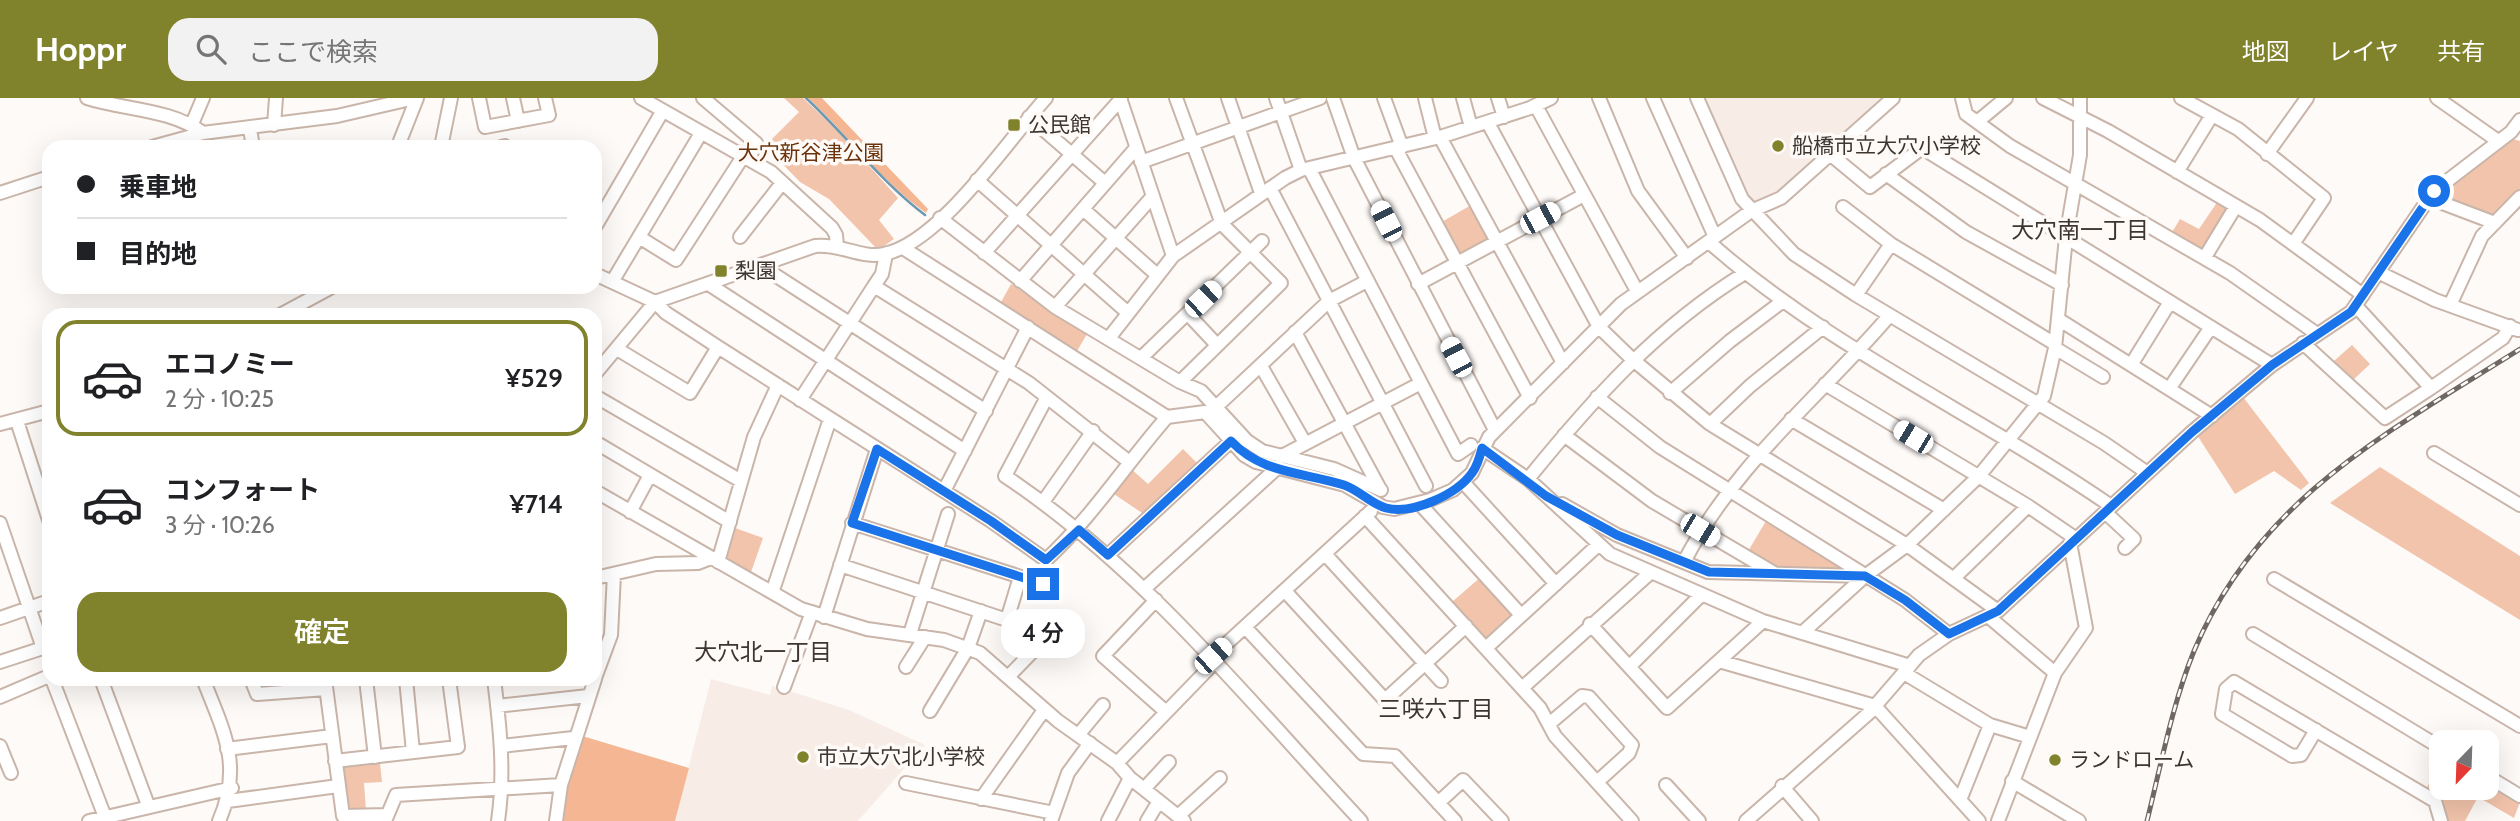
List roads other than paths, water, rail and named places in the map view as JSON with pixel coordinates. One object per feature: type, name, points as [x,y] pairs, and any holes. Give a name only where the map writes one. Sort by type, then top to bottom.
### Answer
[{"type":"street","points":[[88,98],[137,104],[192,124],[203,133]]},
{"type":"street","points":[[192,124],[203,98]]},
{"type":"street","points":[[274,125],[276,98]]},
{"type":"street","points":[[178,140],[203,133],[250,129],[416,98],[400,140]]},
{"type":"street","points":[[442,140],[451,98]]},
{"type":"street","points":[[479,98],[485,127],[549,115],[545,98]]},
{"type":"street","points":[[513,98],[518,121]]},
{"type":"street","points":[[640,98],[747,156],[832,228],[837,246]]},
{"type":"street","points":[[639,237],[676,260],[757,143],[703,98]]},
{"type":"street","points":[[602,366],[655,302],[710,285],[815,246],[837,246],[877,256],[904,247],[953,206],[1046,98]]},
{"type":"street","points":[[1120,98],[1173,256]]},
{"type":"street","points":[[984,253],[1120,98]]},
{"type":"street","points":[[1176,98],[1222,224],[1281,283],[1180,382]]},
{"type":"street","points":[[1228,98],[1266,191],[1329,301],[1426,486]]},
{"type":"street","points":[[1276,98],[1306,170],[1458,454],[1477,446],[1495,430],[1637,291],[1751,211],[1781,198],[1894,98]]},
{"type":"street","points":[[1141,162],[1320,98]]},
{"type":"street","points":[[1333,98],[1354,158],[1495,430]]},
{"type":"street","points":[[1384,98],[1399,148],[1530,398]]},
{"type":"street","points":[[1425,98],[1438,138],[1563,363]]},
{"type":"street","points":[[1463,98],[1471,127]]},
{"type":"street","points":[[1498,98],[1504,117]]},
{"type":"street","points":[[1109,338],[1156,274],[1173,256],[1266,191],[1306,170],[1438,138],[1488,123],[1551,98]]},
{"type":"street","points":[[1599,98],[1638,191],[1687,258]]},
{"type":"street","points":[[1653,98],[1712,239],[1745,274],[1858,352],[2010,442],[2108,509],[2134,539],[2125,548]]},
{"type":"street","points":[[1697,98],[1732,178],[1751,211],[1794,254],[1889,316],[2039,404],[2146,472]]},
{"type":"street","points":[[1962,98],[1966,114],[2010,146],[2205,257],[2317,334]]},
{"type":"street","points":[[1977,122],[2006,98]]},
{"type":"street","points":[[2043,98],[2080,116],[2236,206],[2293,244],[2360,301],[2431,388]]},
{"type":"street","points":[[1802,633],[1865,576],[1907,545],[1979,477],[2010,442],[2039,404],[2048,387],[2066,237],[2080,155],[2080,98]]},
{"type":"street","points":[[2181,98],[2238,129],[2324,198],[2293,244]]},
{"type":"street","points":[[2267,154],[2306,98]]},
{"type":"street","points":[[2437,98],[2498,141]]},
{"type":"street","points":[[1531,104],[1637,291]]},
{"type":"street","points":[[602,215],[662,112]]},
{"type":"street","points":[[2177,172],[2213,115]]},
{"type":"street","points":[[1029,117],[1105,183]]},
{"type":"street","points":[[1746,821],[1875,706],[1907,670],[1949,634],[1993,614],[2146,472],[2272,365],[2360,301],[2429,198],[2498,141],[2515,133],[2520,120]]},
{"type":"street","points":[[1488,123],[1598,327],[1670,393],[1710,425],[1955,577],[2055,673]]},
{"type":"street","points":[[250,129],[252,140]]},
{"type":"street","points":[[612,282],[701,133]]},
{"type":"street","points":[[1020,281],[1136,148]]},
{"type":"street","points":[[1830,154],[1870,187],[1922,148],[2272,365]]},
{"type":"street","points":[[1886,174],[1966,232],[2062,285]]},
{"type":"street","points":[[0,193],[42,179]]},
{"type":"street","points":[[977,180],[1127,312]]},
{"type":"street","points":[[740,237],[782,183]]},
{"type":"street","points":[[1418,284],[1584,195]]},
{"type":"street","points":[[1055,307],[1153,196]]},
{"type":"street","points":[[2451,303],[2482,236],[2520,197]]},
{"type":"street","points":[[2429,198],[2495,223]]},
{"type":"street","points":[[2205,257],[2236,206]]},
{"type":"street","points":[[1843,207],[1891,244],[2103,377]]},
{"type":"street","points":[[1083,209],[1156,274]]},
{"type":"street","points":[[940,218],[1055,307],[1180,382],[1201,391],[1255,447],[1278,463],[1334,469],[1381,490],[1295,332]]},
{"type":"street","points":[[1141,358],[1262,241]]},
{"type":"street","points":[[1856,295],[1891,244]]},
{"type":"street","points":[[904,247],[1167,417],[1205,412],[1244,455],[1345,485],[1379,504],[1394,509],[1440,497],[1472,474],[1477,446]]},
{"type":"street","points":[[800,400],[874,286],[881,274],[886,254]]},
{"type":"street","points":[[761,266],[986,411]]},
{"type":"street","points":[[2304,342],[2385,418],[2514,328],[2451,303],[2435,300],[2378,272]]},
{"type":"street","points":[[1528,479],[1632,359],[1710,295],[1745,274]]},
{"type":"street","points":[[602,277],[655,302],[718,347],[944,491],[1046,560],[1079,530],[1128,461],[1167,417]]},
{"type":"street","points":[[1217,406],[1329,301],[1367,281]]},
{"type":"street","points":[[710,285],[965,451]]},
{"type":"street","points":[[874,286],[1047,397],[1128,461]]},
{"type":"street","points":[[298,294],[299,303]]},
{"type":"street","points":[[291,308],[318,294]]},
{"type":"street","points":[[1670,393],[1730,341],[1783,301]]},
{"type":"street","points":[[2131,365],[2170,302]]},
{"type":"street","points":[[1188,314],[1217,345]]},
{"type":"street","points":[[1684,562],[1700,530],[1757,454],[1858,352],[1889,316]]},
{"type":"street","points":[[2058,319],[2213,416]]},
{"type":"street","points":[[944,491],[1028,327]]},
{"type":"street","points":[[1710,425],[1750,386],[1823,327]]},
{"type":"street","points":[[2169,389],[2211,327]]},
{"type":"street","points":[[617,349],[690,393],[718,347]]},
{"type":"street","points":[[1261,366],[1305,443]]},
{"type":"street","points":[[1144,589],[1278,463],[1305,443],[1421,383]]},
{"type":"street","points":[[1825,384],[2028,506],[2073,540],[2086,628],[2055,673],[1998,821]]},
{"type":"street","points":[[715,560],[730,522],[754,438],[778,385]]},
{"type":"street","points":[[1047,397],[1005,476],[1079,530],[1156,600],[1213,656],[1361,821]]},
{"type":"street","points":[[1597,397],[1660,447],[1905,600],[1949,634]]},
{"type":"street","points":[[602,400],[741,481]]},
{"type":"street","points":[[0,424],[42,413]]},
{"type":"street","points":[[773,590],[830,419]]},
{"type":"street","points":[[1791,419],[1944,510]]},
{"type":"street","points":[[17,421],[42,498]]},
{"type":"street","points":[[1043,502],[1093,431]]},
{"type":"street","points":[[1564,435],[1652,501],[1777,575]]},
{"type":"street","points":[[1108,555],[1231,441]]},
{"type":"street","points":[[602,446],[730,522]]},
{"type":"street","points":[[1477,446],[1528,479],[1611,554],[1763,621],[1907,670],[1990,725],[2030,737]]},
{"type":"street","points":[[784,687],[840,565],[877,449]]},
{"type":"street","points":[[2434,453],[2520,505]]},
{"type":"street","points":[[630,512],[650,475]]},
{"type":"street","points":[[1463,482],[1556,584]]},
{"type":"street","points":[[602,495],[818,615],[867,629],[925,637],[979,653],[1044,710],[1117,763],[1130,778],[1181,818],[1220,778]]},
{"type":"street","points":[[1546,496],[1608,529],[1709,572],[1865,576]]},
{"type":"street","points":[[1117,763],[1165,710],[1212,665],[1213,656],[1379,504]]},
{"type":"street","points":[[1420,504],[1521,615]]},
{"type":"street","points":[[1955,577],[2028,506]]},
{"type":"street","points":[[909,634],[948,514]]},
{"type":"street","points":[[1365,516],[1540,708],[1555,736],[1632,821]]},
{"type":"street","points":[[0,523],[42,638]]},
{"type":"street","points":[[852,523],[1043,584]]},
{"type":"street","points":[[1486,648],[1556,584],[1608,529]]},
{"type":"street","points":[[1325,554],[1441,681]]},
{"type":"street","points":[[602,577],[656,564],[715,560]]},
{"type":"street","points":[[840,565],[1007,620],[1020,577]]},
{"type":"street","points":[[1522,688],[1590,624],[1650,573]]},
{"type":"street","points":[[602,647],[611,635],[614,574]]},
{"type":"street","points":[[2274,579],[2520,726]]},
{"type":"street","points":[[1285,591],[1385,700],[1466,626]]},
{"type":"street","points":[[1630,666],[1701,595]]},
{"type":"street","points":[[1156,600],[1103,656],[1165,710]]},
{"type":"street","points":[[0,618],[42,603]]},
{"type":"street","points":[[930,711],[968,648],[981,611]]},
{"type":"street","points":[[1590,624],[1667,708],[1763,621]]},
{"type":"street","points":[[1245,627],[1363,754],[1395,756],[1455,821]]},
{"type":"street","points":[[2253,634],[2429,741]]},
{"type":"street","points":[[906,667],[925,637]]},
{"type":"street","points":[[0,662],[42,648]]},
{"type":"street","points":[[1008,677],[1035,648]]},
{"type":"street","points":[[1719,661],[1875,706],[1979,821]]},
{"type":"street","points":[[0,697],[42,681]]},
{"type":"street","points":[[2316,730],[2301,755],[2292,756],[2222,714],[2226,689],[2234,682],[2316,730],[2435,801],[2441,821]]},
{"type":"street","points":[[54,686],[105,817]]},
{"type":"street","points":[[104,686],[148,806]]},
{"type":"street","points":[[205,686],[227,749],[232,788],[219,821]]},
{"type":"street","points":[[254,686],[257,694],[312,686]]},
{"type":"street","points":[[326,686],[341,818],[386,818],[396,795],[561,785]]},
{"type":"street","points":[[367,686],[375,757]]},
{"type":"street","points":[[407,686],[413,752]]},
{"type":"street","points":[[335,761],[458,747],[450,686]]},
{"type":"street","points":[[495,686],[502,746],[502,789],[498,821]]},
{"type":"street","points":[[556,821],[561,785],[573,738],[592,686]]},
{"type":"street","points":[[497,706],[588,696]]},
{"type":"street","points":[[1549,724],[1582,696],[1589,697],[1632,745],[1629,753],[1597,782]]},
{"type":"street","points":[[1079,734],[1103,705]]},
{"type":"street","points":[[981,799],[1044,710]]},
{"type":"street","points":[[1960,800],[1990,725]]},
{"type":"street","points":[[227,749],[332,736]]},
{"type":"street","points":[[502,746],[573,738]]},
{"type":"street","points":[[906,783],[1052,817],[1068,773],[1090,743]]},
{"type":"street","points":[[0,746],[11,773]]},
{"type":"street","points":[[1144,789],[1169,762]]},
{"type":"street","points":[[1108,821],[1130,778]]},
{"type":"street","points":[[1438,803],[1463,780],[1502,821]]},
{"type":"street","points":[[2012,781],[2079,821]]},
{"type":"street","points":[[2499,783],[2520,796]]},
{"type":"street","points":[[1666,785],[1699,821]]},
{"type":"street","points":[[228,801],[338,786]]},
{"type":"street","points":[[1783,787],[1812,821]]},
{"type":"street","points":[[89,821],[232,788]]},
{"type":"street","points":[[1147,821],[1159,801]]},
{"type":"waterway","points":[[806,98],[893,188],[925,215]]},
{"type":"railway","points":[[2147,821],[2173,714],[2194,651],[2221,598],[2253,551],[2290,511],[2332,474],[2422,410],[2520,349]]},
{"type":"place","name":"公民館","points":[[1014,125]]},
{"type":"place","name":"船橋市立大穴小学校","points":[[1778,146]]},
{"type":"place","name":"梨園","points":[[721,271]]},
{"type":"place","name":"市立大穴北小学校","points":[[803,757]]},
{"type":"place","name":"ランドローム","points":[[2055,760]]},
{"type":"district","name":"大穴南一丁目","points":[[2080,230]]},
{"type":"district","name":"大穴北一丁目","points":[[763,652]]},
{"type":"district","name":"三咲六丁目","points":[[1436,709]]},
{"type":"park label","name":"大穴新谷津公園","points":[[811,153]]}]
